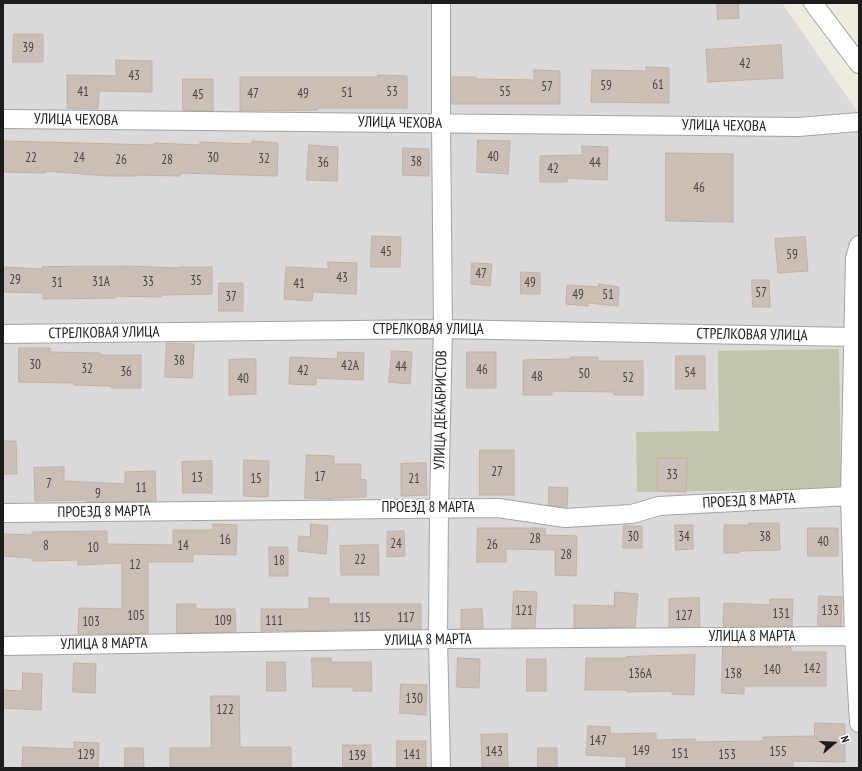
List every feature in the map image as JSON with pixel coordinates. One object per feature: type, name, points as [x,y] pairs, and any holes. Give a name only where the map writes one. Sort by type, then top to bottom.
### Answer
[{"type":"street","name":"УЛИЦА ДЕКАБРИСТОВ","points":[[441,3],[443,329],[438,639],[441,768]]},
{"type":"street","points":[[813,3],[859,64]]},
{"type":"street","name":"УЛИЦА ЧЕХОВА","points":[[3,119],[798,127],[859,122]]},
{"type":"street","points":[[857,251],[853,337],[850,496],[854,636],[859,723]]},
{"type":"street","name":"СТРЕЛКОВАЯ УЛИЦА","points":[[3,334],[443,329],[853,337]]},
{"type":"street","name":"ПРОЕЗД 8 МАРТА","points":[[3,513],[498,508],[565,518],[632,514],[659,506],[850,496]]},
{"type":"street","name":"УЛИЦА 8 МАРТА","points":[[3,646],[438,639],[854,636]]},
{"type":"shaded area","points":[[3,3],[782,3],[859,114],[859,768],[3,768]]},
{"type":"shaded area","points":[[839,349],[841,489],[637,492],[636,432],[719,431],[718,351]]},
{"type":"building","points":[[717,3],[738,3],[739,18],[718,19]]},
{"type":"building","points":[[14,34],[43,34],[43,62],[13,62]]},
{"type":"building","points":[[781,45],[783,78],[708,82],[706,50]]},
{"type":"building","points":[[116,60],[152,61],[152,92],[99,91],[98,109],[67,108],[67,75],[116,76]]},
{"type":"building","points":[[646,67],[669,68],[669,103],[591,102],[592,70],[646,71]]},
{"type":"building","points":[[534,70],[560,71],[560,104],[452,104],[452,77],[534,80]]},
{"type":"building","points":[[378,75],[407,76],[407,108],[318,108],[318,110],[240,111],[240,77],[378,77]]},
{"type":"building","points":[[183,79],[213,79],[213,111],[183,110]]},
{"type":"building","points":[[478,140],[510,141],[508,174],[477,172]]},
{"type":"building","points":[[3,141],[154,145],[154,143],[200,145],[200,142],[252,144],[252,141],[278,143],[277,176],[180,173],[180,176],[109,176],[45,171],[45,173],[3,172]]},
{"type":"building","points":[[309,145],[338,147],[337,181],[307,180]]},
{"type":"building","points":[[582,146],[608,147],[607,180],[567,178],[567,182],[540,182],[540,156],[582,155]]},
{"type":"building","points":[[403,148],[429,149],[429,176],[403,175]]},
{"type":"building","points":[[666,153],[733,154],[733,222],[666,221]]},
{"type":"building","points":[[372,236],[401,237],[400,267],[371,267]]},
{"type":"building","points":[[805,237],[808,271],[778,273],[775,239]]},
{"type":"building","points":[[328,262],[357,263],[356,294],[313,292],[312,301],[284,299],[286,267],[328,269]]},
{"type":"building","points":[[472,263],[492,264],[490,286],[471,284]]},
{"type":"building","points":[[130,266],[179,268],[212,267],[212,294],[161,295],[161,297],[115,296],[115,298],[43,299],[43,293],[3,292],[3,267],[42,269],[42,267]]},
{"type":"building","points":[[521,272],[540,273],[540,294],[521,294]]},
{"type":"building","points":[[752,280],[769,280],[770,307],[753,307]]},
{"type":"building","points":[[219,283],[243,283],[243,311],[219,311]]},
{"type":"building","points":[[599,284],[619,287],[618,306],[588,303],[588,306],[566,304],[567,285],[599,287]]},
{"type":"building","points":[[167,343],[194,344],[192,378],[165,377]]},
{"type":"building","points":[[19,348],[50,348],[50,352],[100,353],[100,355],[141,355],[141,388],[111,388],[111,386],[74,385],[74,383],[19,382]]},
{"type":"building","points":[[392,351],[412,352],[410,384],[389,382]]},
{"type":"building","points":[[338,352],[364,353],[363,380],[316,378],[316,385],[289,384],[290,357],[337,359]]},
{"type":"building","points":[[467,352],[496,352],[496,388],[467,388]]},
{"type":"building","points":[[676,356],[705,356],[705,389],[676,389]]},
{"type":"building","points":[[571,357],[598,357],[598,361],[643,361],[643,395],[614,395],[614,392],[552,391],[552,395],[523,395],[523,360],[571,359]]},
{"type":"building","points":[[256,359],[256,394],[229,395],[229,360]]},
{"type":"building","points":[[3,441],[16,441],[17,474],[3,474]]},
{"type":"building","points":[[480,450],[514,450],[514,495],[480,495]]},
{"type":"building","points":[[307,455],[334,456],[334,464],[361,464],[360,479],[366,480],[366,497],[333,499],[305,498]]},
{"type":"building","points":[[658,458],[687,458],[686,492],[658,491]]},
{"type":"building","points":[[244,460],[269,461],[268,497],[244,496]]},
{"type":"building","points":[[212,461],[212,493],[183,493],[182,462]]},
{"type":"building","points":[[426,463],[427,495],[401,496],[401,464]]},
{"type":"building","points":[[64,467],[64,481],[125,484],[125,472],[155,471],[156,501],[35,501],[34,468]]},
{"type":"building","points":[[549,487],[568,488],[567,507],[549,505]]},
{"type":"building","points":[[749,523],[779,523],[780,550],[724,553],[724,525],[749,525]]},
{"type":"building","points":[[213,524],[237,525],[236,555],[193,554],[193,562],[148,562],[148,633],[78,634],[79,608],[122,609],[122,563],[78,565],[78,560],[32,561],[32,558],[3,556],[3,534],[32,535],[32,532],[107,531],[107,544],[173,545],[173,530],[213,530]]},
{"type":"building","points":[[311,524],[328,526],[326,554],[298,551],[299,536],[310,537]]},
{"type":"building","points":[[675,525],[693,525],[693,549],[676,550]]},
{"type":"building","points":[[624,526],[642,526],[642,548],[623,548]]},
{"type":"building","points":[[478,528],[545,528],[545,535],[577,536],[576,576],[555,575],[555,550],[506,549],[506,562],[477,562]]},
{"type":"building","points":[[808,528],[838,528],[838,556],[808,556]]},
{"type":"building","points":[[404,531],[405,556],[387,557],[387,532]]},
{"type":"building","points":[[378,545],[379,575],[341,575],[340,546]]},
{"type":"building","points":[[269,547],[288,547],[288,576],[270,576]]},
{"type":"building","points":[[514,591],[537,592],[535,628],[512,628]]},
{"type":"building","points":[[615,592],[638,594],[635,627],[574,628],[574,605],[614,606]]},
{"type":"building","points":[[819,596],[842,597],[841,626],[818,625]]},
{"type":"building","points":[[309,598],[329,598],[329,604],[421,604],[421,629],[261,631],[261,609],[309,609]]},
{"type":"building","points":[[699,598],[700,627],[669,627],[669,599]]},
{"type":"building","points":[[770,599],[793,599],[792,626],[723,626],[724,603],[770,605]]},
{"type":"building","points":[[177,604],[196,604],[196,609],[235,609],[236,632],[177,633]]},
{"type":"building","points":[[482,609],[483,628],[461,628],[461,610]]},
{"type":"building","points":[[723,647],[791,647],[791,652],[826,652],[826,686],[744,686],[744,694],[722,693]]},
{"type":"building","points":[[695,655],[694,695],[672,694],[672,691],[627,692],[627,690],[585,690],[586,658]]},
{"type":"building","points":[[312,658],[331,658],[331,662],[371,662],[372,691],[353,691],[353,687],[313,687]]},
{"type":"building","points":[[458,658],[480,659],[479,688],[457,687]]},
{"type":"building","points":[[527,659],[546,659],[546,691],[527,691]]},
{"type":"building","points":[[267,662],[285,662],[286,691],[267,691]]},
{"type":"building","points":[[74,663],[96,664],[95,693],[73,692]]},
{"type":"building","points":[[23,673],[42,674],[41,710],[3,708],[3,690],[22,691]]},
{"type":"building","points":[[401,684],[427,685],[426,715],[400,713]]},
{"type":"building","points":[[211,696],[239,696],[240,747],[291,747],[291,768],[170,768],[170,748],[211,748]]},
{"type":"building","points":[[815,723],[845,724],[845,762],[793,761],[793,768],[626,768],[626,757],[586,755],[588,726],[610,727],[610,734],[656,733],[656,740],[695,739],[695,742],[763,741],[763,737],[814,736]]},
{"type":"building","points":[[507,734],[508,768],[482,768],[481,735]]},
{"type":"building","points":[[397,741],[426,741],[426,768],[397,768]]},
{"type":"building","points":[[74,742],[99,743],[98,768],[22,768],[23,747],[74,749]]},
{"type":"building","points":[[343,745],[371,745],[371,768],[343,768]]},
{"type":"building","points":[[125,748],[143,748],[144,768],[125,768]]},
{"type":"building","points":[[538,748],[557,748],[557,768],[538,768]]}]
